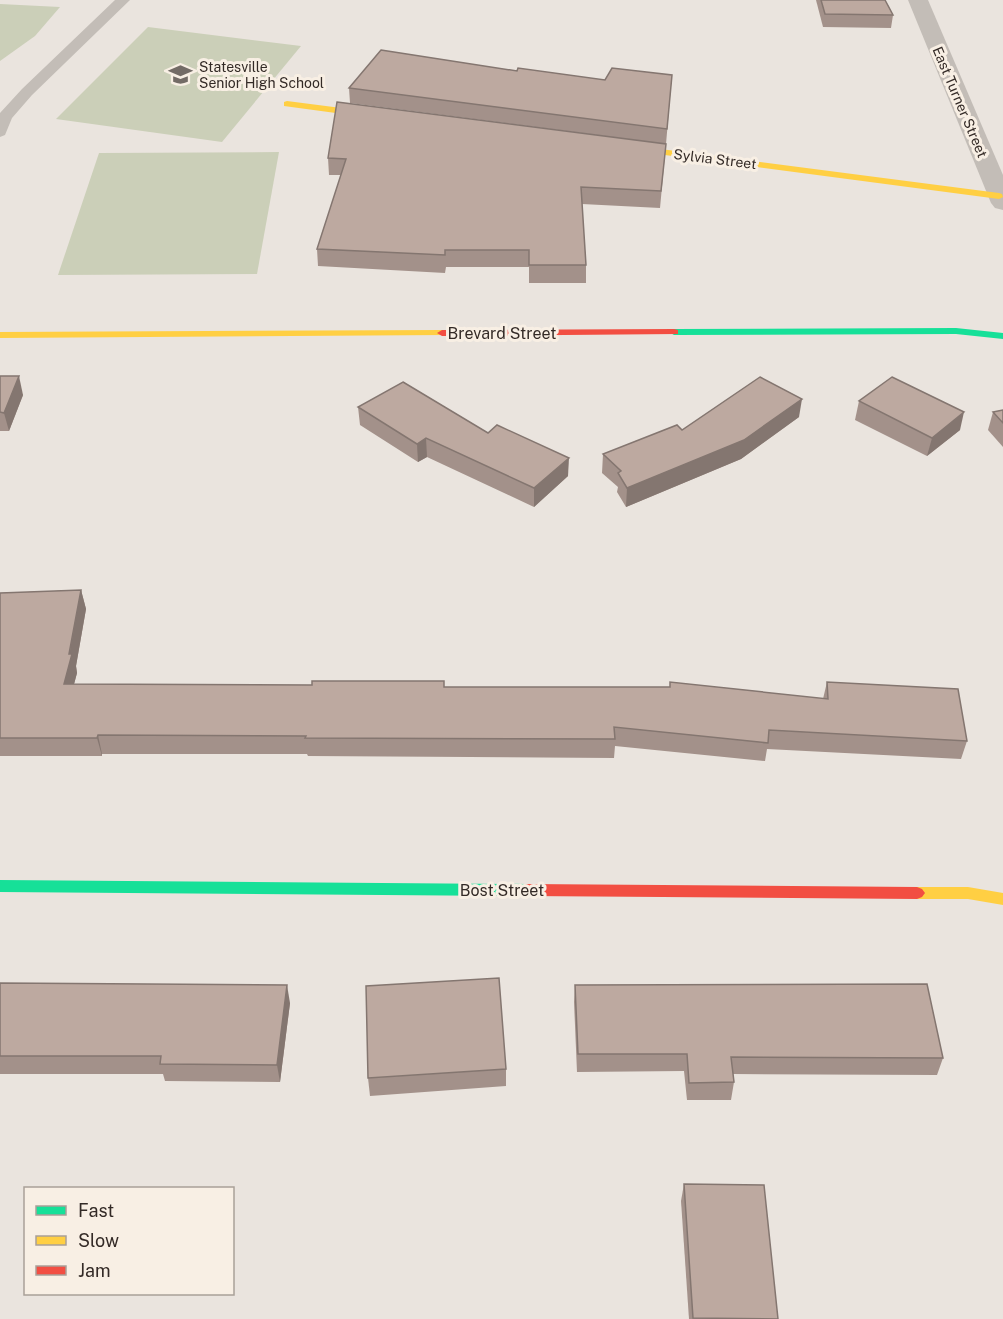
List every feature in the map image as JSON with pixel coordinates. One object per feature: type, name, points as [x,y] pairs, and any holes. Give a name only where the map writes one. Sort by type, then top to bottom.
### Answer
[{"type":"street","name":"East Turner Street","points":[[918,0],[1001,199]]},
{"type":"street","points":[[287,104],[394,118]]},
{"type":"street","name":"Sylvia Street","points":[[608,146],[1001,199]]},
{"type":"street","name":"Brevard Street","points":[[0,335],[956,331],[1003,336]]},
{"type":"street","name":"Bost Street","points":[[0,886],[969,893],[1003,899]]},
{"type":"lane","points":[[0,132],[5,117],[27,92],[123,0]]},
{"type":"green space","points":[[0,4],[60,7],[35,36],[0,61]]},
{"type":"green space","points":[[148,27],[301,46],[222,142],[56,119]]},
{"type":"green space","points":[[279,152],[257,274],[58,275],[99,153]]},
{"type":"building","points":[[821,0],[885,0],[893,15],[825,14]]},
{"type":"building","points":[[381,50],[517,71],[518,68],[605,80],[612,68],[672,75],[667,129],[349,88]]},
{"type":"building","points":[[337,102],[666,144],[661,191],[581,187],[586,265],[529,265],[529,250],[445,250],[445,255],[317,249],[346,159],[328,158]]},
{"type":"building","points":[[0,376],[19,376],[4,413],[0,412]]},
{"type":"building","points":[[760,377],[802,399],[744,440],[627,488],[618,473],[621,471],[603,454],[677,425],[682,430]]},
{"type":"building","points":[[892,377],[964,412],[932,438],[859,401]]},
{"type":"building","points":[[403,382],[488,433],[497,425],[569,458],[534,488],[426,438],[417,444],[358,407]]},
{"type":"building","points":[[1003,410],[1003,423],[993,412]]},
{"type":"building","points":[[81,590],[69,654],[72,654],[64,684],[312,685],[312,681],[444,681],[444,687],[670,687],[670,682],[828,699],[827,682],[958,689],[967,741],[769,730],[768,743],[614,727],[615,739],[98,735],[97,738],[0,738],[0,593]]},
{"type":"building","points":[[499,978],[506,1069],[368,1078],[366,986]]},
{"type":"building","points":[[0,983],[287,985],[277,1065],[160,1064],[161,1056],[0,1056]]},
{"type":"building","points":[[927,984],[943,1058],[731,1057],[734,1082],[689,1083],[687,1054],[578,1054],[575,985]]},
{"type":"building","points":[[684,1184],[764,1185],[778,1319],[693,1318]]},
{"type":"traffic: fast","points":[[674,332],[956,331],[1003,336]]},
{"type":"traffic: fast","points":[[0,886],[526,890]]},
{"type":"traffic: slow","points":[[287,104],[380,116]]},
{"type":"traffic: slow","points":[[622,147],[999,196]]},
{"type":"traffic: slow","points":[[0,335],[442,333]]},
{"type":"traffic: slow","points":[[917,893],[968,893],[1003,899]]},
{"type":"traffic: jam","points":[[442,333],[674,332]]},
{"type":"traffic: jam","points":[[526,890],[917,893]]},
{"type":"place","name":"Statesville Senior High School","points":[[181,75]]}]
